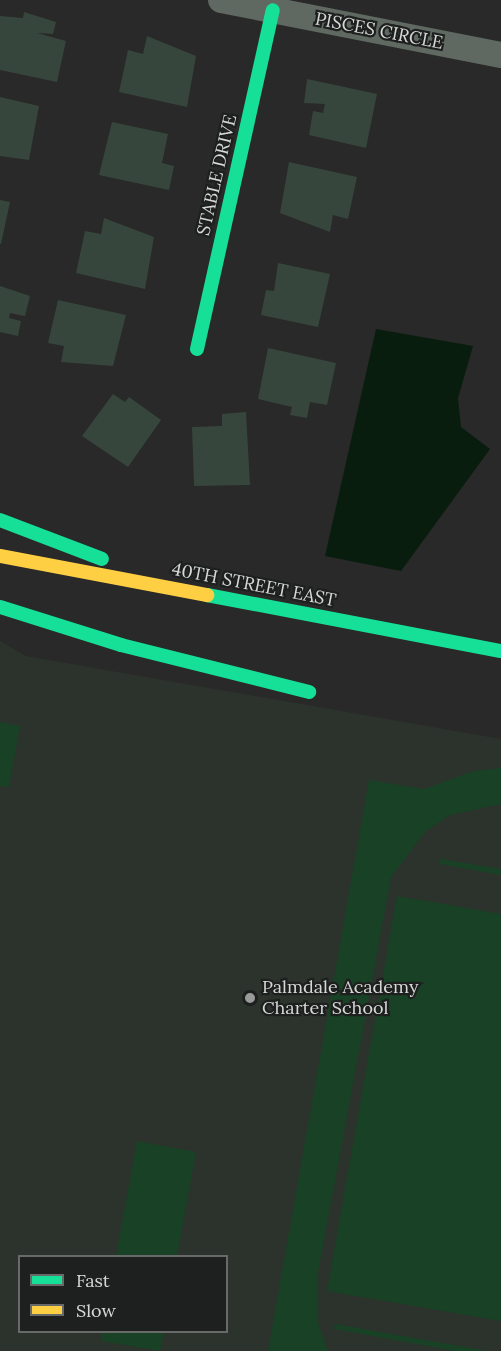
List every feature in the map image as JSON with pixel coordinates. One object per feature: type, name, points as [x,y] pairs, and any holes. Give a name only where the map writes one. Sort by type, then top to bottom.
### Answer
[{"type":"main road","name":"STABLE DRIVE","points":[[197,349],[273,10]]},
{"type":"main road","points":[[0,520],[179,589]]},
{"type":"main road","name":"40TH STREET EAST","points":[[0,556],[501,651]]},
{"type":"main road","points":[[0,607],[6,613],[110,642],[309,692]]},
{"type":"street","name":"PISCES CIRCLE","points":[[221,0],[501,56]]},
{"type":"shaded area","points":[[376,329],[473,346],[458,398],[461,427],[490,449],[401,571],[325,556]]},
{"type":"shaded area","name":"Palmdale Academy Charter School","points":[[0,641],[26,656],[501,739],[501,1351],[0,1351]]},
{"type":"green space","points":[[0,722],[20,726],[9,787],[0,786]]},
{"type":"green space","points":[[501,768],[501,804],[450,815],[426,831],[391,877],[318,1273],[317,1320],[328,1351],[268,1351],[369,780],[424,789],[474,771]]},
{"type":"green space","points":[[440,859],[501,869],[501,875],[439,864]]},
{"type":"green space","points":[[397,896],[501,914],[501,1321],[327,1291]]},
{"type":"green space","points":[[137,1141],[196,1152],[177,1255],[116,1255]]},
{"type":"green space","points":[[335,1324],[488,1351],[455,1351],[334,1329]]},
{"type":"green space","points":[[102,1333],[164,1333],[160,1351],[101,1341]]},
{"type":"building","points":[[24,12],[56,22],[53,34],[37,33],[66,41],[57,82],[0,70],[0,16],[23,18]]},
{"type":"building","points":[[147,36],[196,56],[187,107],[119,92],[128,50],[143,54]]},
{"type":"building","points":[[307,79],[377,94],[366,148],[309,135],[313,111],[323,113],[325,104],[304,103]]},
{"type":"building","points":[[0,97],[39,106],[29,160],[0,156]]},
{"type":"building","points":[[112,122],[168,134],[162,163],[174,166],[169,190],[99,175]]},
{"type":"building","points":[[289,162],[357,177],[348,219],[333,215],[330,232],[280,213]]},
{"type":"building","points":[[0,200],[10,202],[1,244],[0,244]]},
{"type":"building","points":[[104,218],[154,237],[145,289],[76,273],[85,231],[101,234]]},
{"type":"building","points":[[278,263],[330,274],[318,327],[261,315],[266,290],[274,291]]},
{"type":"building","points":[[0,286],[30,296],[25,316],[10,313],[9,318],[21,321],[18,336],[0,332]]},
{"type":"building","points":[[58,300],[126,315],[113,366],[61,362],[64,346],[48,343]]},
{"type":"building","points":[[268,348],[336,363],[327,405],[310,402],[307,418],[290,415],[292,407],[258,399]]},
{"type":"building","points":[[113,394],[125,402],[129,397],[161,420],[128,467],[82,436]]},
{"type":"building","points":[[246,412],[250,485],[194,486],[192,427],[222,426],[222,414]]},
{"type":"traffic: fast","points":[[197,349],[273,10]]},
{"type":"traffic: fast","points":[[0,520],[102,559]]},
{"type":"traffic: fast","points":[[207,595],[501,651]]},
{"type":"traffic: fast","points":[[0,607],[121,645],[309,692]]},
{"type":"traffic: slow","points":[[0,556],[207,595]]},
{"type":"place","name":"Palmdale Academy Charter School","points":[[250,998]]}]
